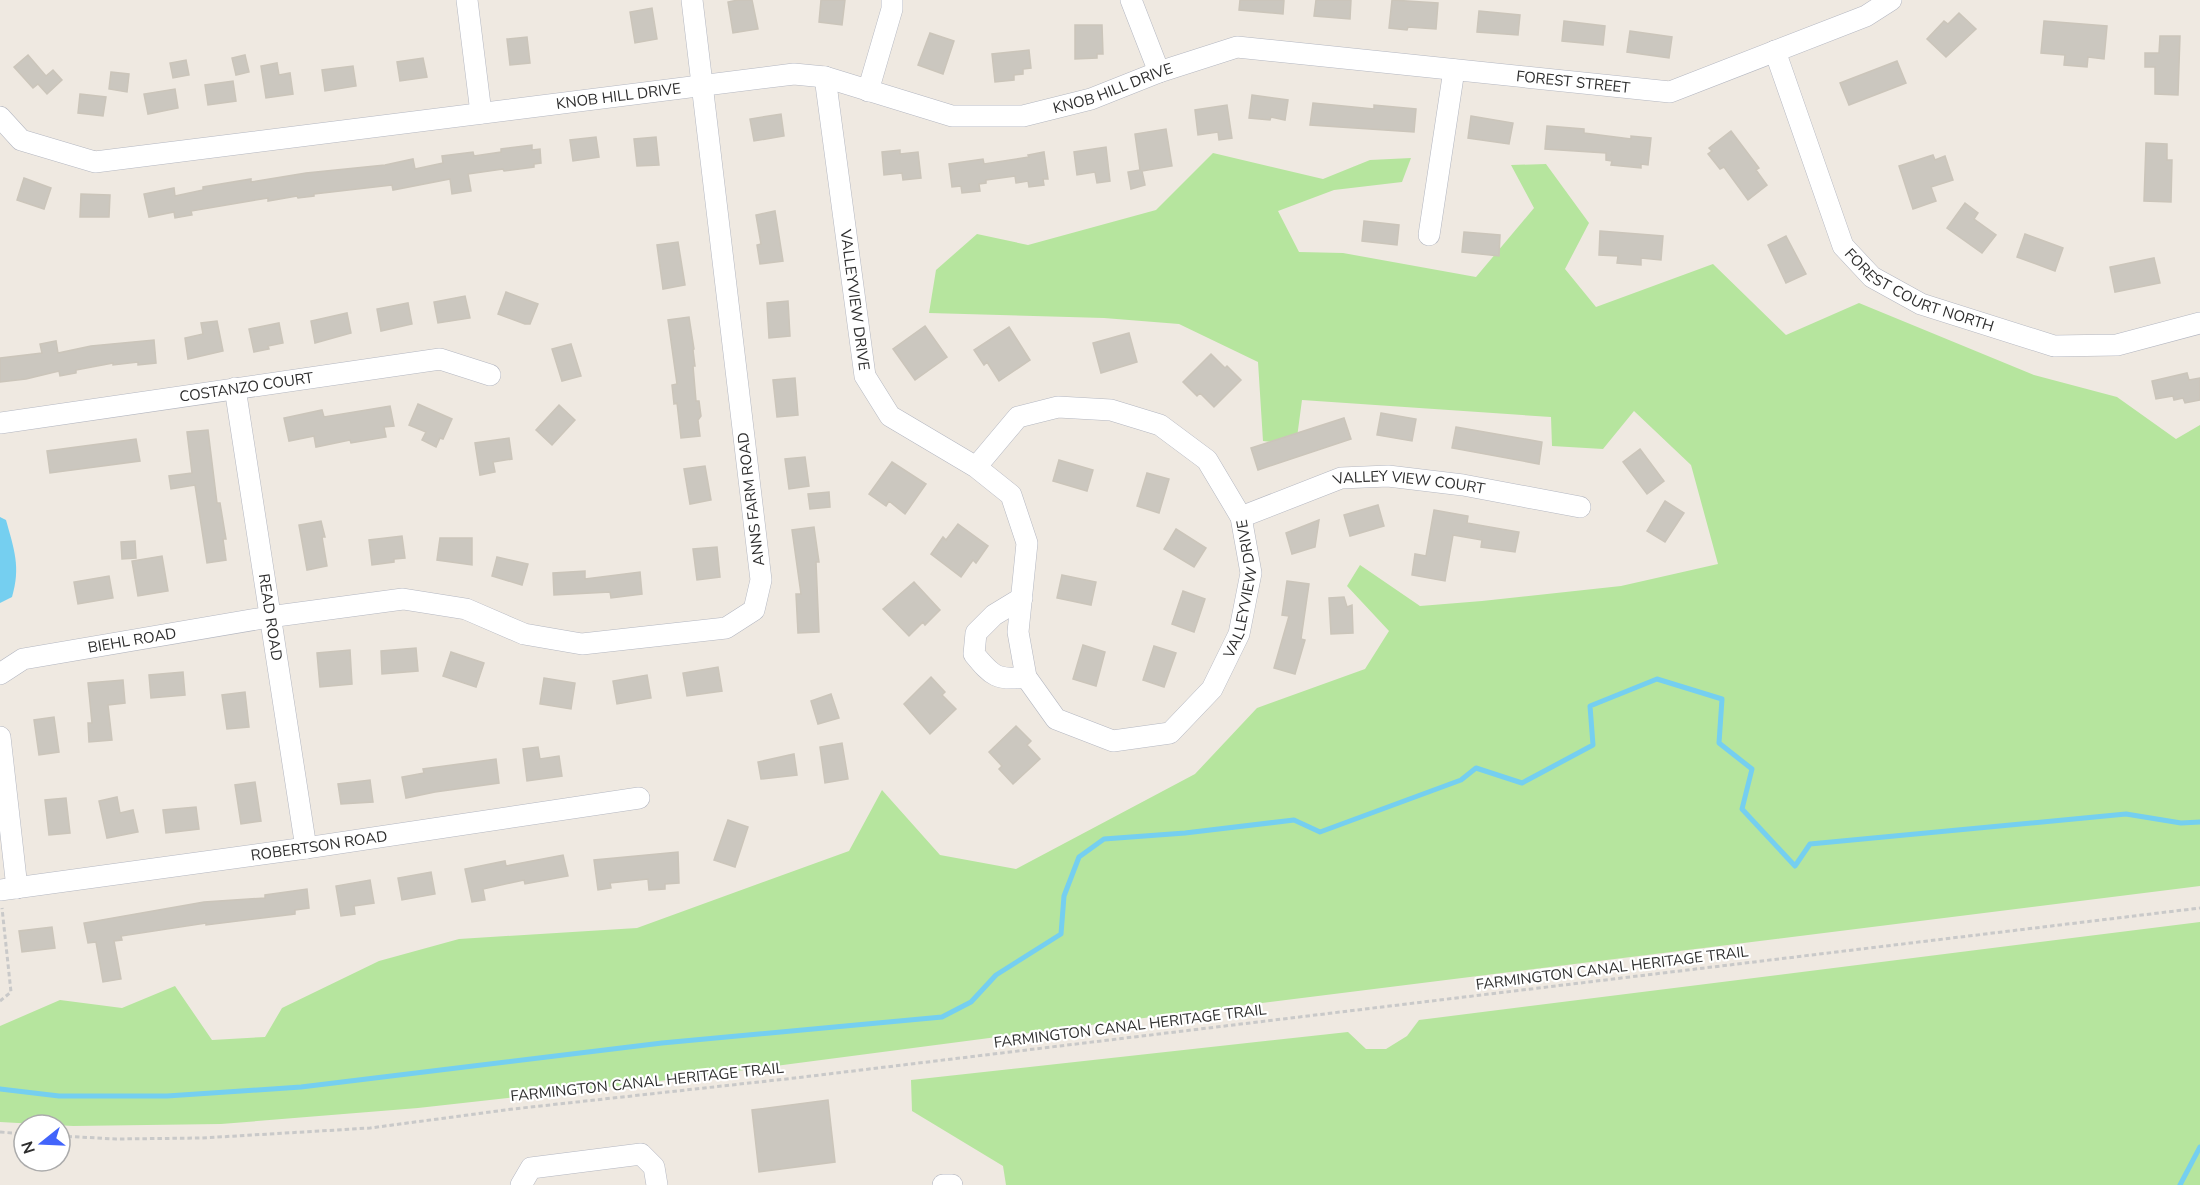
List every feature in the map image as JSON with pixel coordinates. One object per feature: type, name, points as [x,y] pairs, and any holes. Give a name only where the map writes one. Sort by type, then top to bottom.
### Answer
[{"type":"street","points":[[467,0],[481,113]]},
{"type":"street","name":"ANNS FARM ROAD","points":[[269,617],[403,599],[466,609],[524,634],[582,644],[726,628],[754,610],[761,580],[692,0]]},
{"type":"street","points":[[868,91],[892,9],[892,0]]},
{"type":"street","points":[[1131,0],[1159,72]]},
{"type":"street","name":"FOREST STREET","points":[[1237,47],[1670,93],[1866,16],[1891,0]]},
{"type":"street","name":"KNOB HILL DRIVE","points":[[0,117],[21,140],[95,162],[794,74],[825,77],[952,116],[1023,116],[1091,99],[1159,72],[1237,47]]},
{"type":"street","name":"FOREST COURT NORTH","points":[[1775,51],[1844,246],[1872,277],[1922,304],[2055,346],[2117,345],[2200,323]]},
{"type":"street","points":[[1429,235],[1454,70]]},
{"type":"street","name":"VALLEYVIEW DRIVE","points":[[825,77],[865,376],[890,416],[976,466],[1011,495],[1027,543],[1018,632],[1026,677],[1056,719],[1113,741],[1170,733],[1212,689],[1239,633],[1251,573],[1241,517],[1207,460],[1160,425],[1111,410],[1058,407],[1018,417],[976,466]]},
{"type":"street","name":"COSTANZO COURT","points":[[0,423],[440,359],[490,375]]},
{"type":"street","name":"READ ROAD","points":[[235,388],[306,848]]},
{"type":"street","name":"VALLEY VIEW COURT","points":[[1241,517],[1341,478],[1388,476],[1463,485],[1581,507]]},
{"type":"street","points":[[1022,598],[994,615],[976,633],[974,654],[987,670],[1006,680],[1026,677]]},
{"type":"street","name":"BIEHL ROAD","points":[[0,674],[24,659],[269,617]]},
{"type":"street","points":[[0,736],[6,895]]},
{"type":"street","name":"ROBERTSON ROAD","points":[[6,895],[639,798]]},
{"type":"street","points":[[521,1185],[531,1168],[640,1154],[654,1167],[657,1185]]},
{"type":"street","points":[[943,1185],[952,1185]]},
{"type":"path","points":[[0,1001],[11,992],[6,895]]},
{"type":"path","name":"FARMINGTON CANAL HERITAGE TRAIL","points":[[72,1136],[202,1138],[370,1128],[2200,908]]},
{"type":"green space","points":[[1213,153],[1323,179],[1370,160],[1411,158],[1402,182],[1334,190],[1278,211],[1299,252],[1343,253],[1476,277],[1534,208],[1511,165],[1546,164],[1589,223],[1565,269],[1596,307],[1713,264],[1786,335],[1859,303],[2034,375],[2117,397],[2176,439],[2200,425],[2200,886],[1190,1012],[644,1083],[418,1108],[221,1124],[72,1126],[72,1113],[12,1113],[12,1123],[0,1122],[0,1026],[60,1000],[122,1008],[175,986],[212,1040],[265,1037],[282,1008],[379,961],[459,939],[637,928],[849,851],[882,790],[940,855],[1016,869],[1195,774],[1257,708],[1365,669],[1389,631],[1347,586],[1360,565],[1420,606],[1621,586],[1718,564],[1691,465],[1634,411],[1603,449],[1552,446],[1551,417],[1302,400],[1296,445],[1263,441],[1258,362],[1179,324],[1104,318],[929,313],[936,270],[977,234],[1028,245],[1156,210]]},
{"type":"green space","points":[[2200,922],[2200,1185],[1006,1185],[1003,1166],[912,1111],[911,1080],[1348,1032],[1366,1049],[1386,1049],[1407,1036],[1419,1020]]},
{"type":"water","points":[[0,517],[6,520],[14,549],[16,576],[12,597],[0,603]]},
{"type":"building","points":[[752,0],[758,29],[733,33],[728,2]]},
{"type":"building","points":[[821,0],[845,0],[842,25],[819,22]]},
{"type":"building","points":[[1240,0],[1284,0],[1283,14],[1239,10]]},
{"type":"building","points":[[1316,0],[1351,0],[1350,19],[1314,16]]},
{"type":"building","points":[[1392,0],[1438,3],[1436,29],[1389,28]]},
{"type":"building","points":[[652,8],[657,39],[635,43],[630,12]]},
{"type":"building","points":[[1479,11],[1520,15],[1518,35],[1477,32]]},
{"type":"building","points":[[1959,13],[1976,29],[1946,57],[1927,39],[1944,21],[1948,24]]},
{"type":"building","points":[[1564,21],[1605,26],[1603,45],[1562,41]]},
{"type":"building","points":[[2044,21],[2107,26],[2104,59],[2088,57],[2087,67],[2064,65],[2065,55],[2041,53]]},
{"type":"building","points":[[1075,25],[1102,25],[1103,54],[1097,54],[1097,58],[1075,59]]},
{"type":"building","points":[[1630,31],[1672,37],[1669,58],[1627,52]]},
{"type":"building","points":[[930,33],[954,41],[943,74],[918,65]]},
{"type":"building","points":[[2160,36],[2180,36],[2178,95],[2155,94],[2155,67],[2145,67],[2145,53],[2159,53]]},
{"type":"building","points":[[527,37],[530,63],[510,65],[507,39]]},
{"type":"building","points":[[1029,50],[1031,68],[1023,69],[1023,74],[1014,75],[1014,80],[995,82],[992,54]]},
{"type":"building","points":[[28,55],[46,76],[53,70],[62,80],[47,94],[38,84],[33,88],[14,67]]},
{"type":"building","points":[[245,55],[249,72],[236,75],[232,58]]},
{"type":"building","points":[[423,58],[427,77],[400,81],[397,62]]},
{"type":"building","points":[[186,60],[189,75],[173,78],[170,63]]},
{"type":"building","points":[[1897,61],[1906,83],[1849,105],[1840,83]]},
{"type":"building","points":[[277,63],[279,75],[290,73],[293,94],[266,98],[261,66]]},
{"type":"building","points":[[353,66],[356,86],[325,91],[322,70]]},
{"type":"building","points":[[111,72],[129,74],[127,92],[109,89]]},
{"type":"building","points":[[233,81],[236,101],[208,105],[205,85]]},
{"type":"building","points":[[175,89],[178,108],[148,114],[144,94]]},
{"type":"building","points":[[80,94],[106,97],[103,116],[78,113]]},
{"type":"building","points":[[1252,95],[1288,100],[1285,120],[1271,117],[1270,120],[1249,118]]},
{"type":"building","points":[[1313,103],[1374,109],[1374,105],[1416,109],[1414,132],[1310,125]]},
{"type":"building","points":[[1227,105],[1232,138],[1219,140],[1218,132],[1198,135],[1195,110]]},
{"type":"building","points":[[781,114],[784,136],[754,141],[750,119]]},
{"type":"building","points":[[1471,116],[1513,123],[1509,144],[1468,138]]},
{"type":"building","points":[[1547,126],[1584,129],[1584,133],[1631,139],[1631,136],[1651,138],[1648,165],[1641,164],[1641,168],[1611,165],[1612,161],[1606,160],[1606,153],[1545,149]]},
{"type":"building","points":[[1166,129],[1172,166],[1142,171],[1145,185],[1131,189],[1128,172],[1140,170],[1135,134]]},
{"type":"building","points":[[1731,131],[1759,168],[1756,170],[1767,185],[1748,200],[1724,167],[1720,169],[1708,154],[1712,151],[1709,148]]},
{"type":"building","points":[[596,137],[599,157],[573,161],[570,140]]},
{"type":"building","points":[[656,137],[659,165],[637,166],[634,139]]},
{"type":"building","points":[[2146,143],[2167,144],[2167,160],[2172,160],[2171,202],[2144,201]]},
{"type":"building","points":[[532,145],[532,150],[540,149],[541,163],[534,164],[534,167],[468,174],[471,191],[452,194],[450,179],[393,190],[392,185],[298,198],[297,196],[268,201],[268,198],[191,211],[192,215],[175,218],[174,212],[149,217],[144,194],[174,188],[175,196],[203,190],[203,187],[251,179],[251,182],[306,173],[385,165],[413,159],[415,169],[443,163],[442,156],[473,152],[474,156],[501,152],[501,149]]},
{"type":"building","points":[[1106,147],[1110,181],[1097,183],[1095,172],[1077,175],[1074,152]]},
{"type":"building","points":[[900,150],[900,154],[918,152],[921,178],[903,180],[902,173],[884,175],[882,152]]},
{"type":"building","points":[[1044,152],[1048,179],[1043,179],[1044,185],[1029,187],[1028,181],[1016,183],[1015,176],[986,180],[986,183],[979,184],[980,191],[962,193],[961,186],[952,187],[949,164],[983,159],[984,164],[1029,157],[1028,155]]},
{"type":"building","points":[[1933,155],[1935,160],[1945,156],[1953,180],[1931,187],[1936,201],[1913,209],[1899,166]]},
{"type":"building","points":[[24,178],[51,188],[44,209],[17,200]]},
{"type":"building","points":[[81,194],[110,195],[109,217],[80,217]]},
{"type":"building","points":[[1965,203],[1978,213],[1974,219],[1996,235],[1982,253],[1947,228]]},
{"type":"building","points":[[775,211],[783,261],[760,264],[757,245],[761,244],[756,215]]},
{"type":"building","points":[[1364,221],[1399,225],[1397,245],[1362,241]]},
{"type":"building","points":[[1600,231],[1663,236],[1661,260],[1641,258],[1641,265],[1617,263],[1618,256],[1599,255]]},
{"type":"building","points":[[1464,232],[1500,235],[1499,256],[1462,252]]},
{"type":"building","points":[[2025,234],[2063,248],[2055,271],[2017,257]]},
{"type":"building","points":[[1786,236],[1806,274],[1786,283],[1768,245]]},
{"type":"building","points":[[678,242],[685,285],[663,289],[657,245]]},
{"type":"building","points":[[2154,258],[2160,283],[2115,292],[2110,267]]},
{"type":"building","points":[[506,292],[538,304],[530,324],[498,314]]},
{"type":"building","points":[[465,296],[470,318],[438,323],[434,302]]},
{"type":"building","points":[[788,301],[790,336],[769,338],[767,303]]},
{"type":"building","points":[[408,303],[412,324],[381,331],[377,309]]},
{"type":"building","points":[[347,313],[351,333],[315,343],[311,321]]},
{"type":"building","points":[[689,317],[694,349],[696,401],[699,401],[701,416],[698,420],[700,436],[681,438],[677,403],[674,404],[672,385],[677,384],[668,320]]},
{"type":"building","points":[[217,321],[223,351],[188,359],[185,338],[203,334],[201,323]]},
{"type":"building","points":[[279,323],[283,343],[254,352],[249,329]]},
{"type":"building","points":[[925,326],[947,357],[915,380],[893,349]]},
{"type":"building","points":[[1009,327],[1030,360],[999,381],[987,362],[984,365],[974,350]]},
{"type":"building","points":[[1129,333],[1137,362],[1101,373],[1093,343]]},
{"type":"building","points":[[154,340],[156,363],[138,365],[138,362],[113,365],[113,363],[76,370],[76,373],[60,376],[59,371],[26,379],[0,382],[0,358],[42,353],[40,344],[56,341],[58,353],[91,346]]},
{"type":"building","points":[[571,344],[581,376],[562,381],[552,349]]},
{"type":"building","points":[[1211,354],[1241,380],[1214,407],[1200,393],[1197,396],[1183,382]]},
{"type":"building","points":[[2187,373],[2189,380],[2200,378],[2200,400],[2185,403],[2183,398],[2174,400],[2173,396],[2156,399],[2152,381]]},
{"type":"building","points":[[795,378],[798,415],[777,417],[773,380]]},
{"type":"building","points":[[418,404],[452,419],[443,439],[440,438],[436,447],[422,440],[426,432],[409,425]]},
{"type":"building","points":[[559,405],[575,420],[552,445],[536,430]]},
{"type":"building","points":[[390,406],[394,426],[384,427],[386,437],[351,443],[350,440],[316,447],[314,436],[289,441],[284,418],[322,410],[324,417]]},
{"type":"building","points":[[1381,413],[1416,419],[1412,441],[1377,435]]},
{"type":"building","points":[[1344,418],[1351,439],[1258,470],[1251,448]]},
{"type":"building","points":[[1456,427],[1542,442],[1539,464],[1452,448]]},
{"type":"building","points":[[208,430],[217,503],[220,503],[226,539],[223,539],[226,560],[207,563],[195,485],[171,489],[169,476],[192,473],[187,432]]},
{"type":"building","points":[[509,438],[512,459],[493,462],[495,472],[480,475],[475,443]]},
{"type":"building","points":[[136,439],[140,461],[50,473],[47,451]]},
{"type":"building","points":[[1640,449],[1664,481],[1647,494],[1623,462]]},
{"type":"building","points":[[805,457],[809,486],[789,489],[785,459]]},
{"type":"building","points":[[1059,460],[1093,470],[1087,491],[1053,481]]},
{"type":"building","points":[[892,462],[926,484],[905,514],[889,501],[886,506],[869,494]]},
{"type":"building","points":[[705,466],[711,500],[690,504],[684,469]]},
{"type":"building","points":[[1147,473],[1169,479],[1159,513],[1137,506]]},
{"type":"building","points":[[829,492],[830,507],[810,509],[808,494]]},
{"type":"building","points":[[1665,501],[1684,513],[1665,542],[1647,531]]},
{"type":"building","points":[[1378,505],[1384,526],[1350,536],[1344,515]]},
{"type":"building","points":[[1434,510],[1468,516],[1467,523],[1519,532],[1515,552],[1481,547],[1482,540],[1453,535],[1445,581],[1412,575],[1415,554],[1426,556]]},
{"type":"building","points":[[1319,520],[1315,547],[1292,554],[1286,533]]},
{"type":"building","points":[[321,521],[325,537],[322,537],[327,566],[307,570],[299,525]]},
{"type":"building","points":[[958,524],[988,546],[976,563],[973,560],[961,577],[931,554],[943,537],[946,540]]},
{"type":"building","points":[[814,527],[819,562],[816,562],[819,632],[798,633],[796,594],[801,594],[792,530]]},
{"type":"building","points":[[1176,529],[1206,548],[1194,567],[1164,549]]},
{"type":"building","points":[[402,536],[405,558],[372,565],[369,540]]},
{"type":"building","points":[[440,538],[472,538],[472,565],[437,560]]},
{"type":"building","points":[[135,541],[136,558],[122,559],[121,542]]},
{"type":"building","points":[[717,547],[720,577],[697,580],[693,549]]},
{"type":"building","points":[[162,556],[168,591],[138,596],[132,561]]},
{"type":"building","points":[[497,557],[528,564],[522,585],[492,576]]},
{"type":"building","points":[[585,571],[585,579],[640,572],[642,594],[611,598],[610,592],[554,595],[553,573]]},
{"type":"building","points":[[1062,575],[1096,582],[1091,605],[1057,598]]},
{"type":"building","points":[[109,576],[113,598],[78,604],[74,582]]},
{"type":"building","points":[[1287,581],[1309,584],[1301,639],[1305,640],[1295,674],[1274,668],[1289,616],[1282,615]]},
{"type":"building","points":[[914,582],[940,610],[925,625],[923,622],[909,636],[883,609]]},
{"type":"building","points":[[1183,591],[1205,599],[1194,632],[1172,624]]},
{"type":"building","points":[[1344,597],[1347,607],[1352,605],[1353,633],[1331,634],[1329,598]]},
{"type":"building","points":[[1083,645],[1105,652],[1096,686],[1073,679]]},
{"type":"building","points":[[1154,646],[1176,653],[1164,687],[1143,680]]},
{"type":"building","points":[[416,648],[418,671],[382,674],[381,651]]},
{"type":"building","points":[[350,650],[352,684],[320,687],[317,653]]},
{"type":"building","points":[[451,652],[484,663],[476,687],[443,676]]},
{"type":"building","points":[[718,667],[722,691],[687,696],[683,673]]},
{"type":"building","points":[[183,672],[185,695],[151,698],[149,675]]},
{"type":"building","points":[[647,675],[651,698],[617,704],[613,681]]},
{"type":"building","points":[[931,677],[945,692],[942,695],[956,709],[930,734],[904,704]]},
{"type":"building","points":[[544,678],[575,683],[571,709],[540,704]]},
{"type":"building","points":[[123,680],[125,703],[108,705],[112,740],[89,742],[88,723],[92,723],[88,683]]},
{"type":"building","points":[[245,692],[249,727],[227,729],[222,695]]},
{"type":"building","points":[[831,694],[839,718],[818,724],[811,701]]},
{"type":"building","points":[[54,717],[59,752],[39,755],[34,720]]},
{"type":"building","points":[[1016,726],[1031,741],[1027,745],[1040,759],[1013,784],[999,769],[1002,766],[989,752]]},
{"type":"building","points":[[842,743],[848,779],[825,783],[820,747]]},
{"type":"building","points":[[538,747],[540,759],[559,756],[562,776],[527,781],[523,749]]},
{"type":"building","points":[[794,754],[797,775],[761,779],[758,762]]},
{"type":"building","points":[[496,759],[499,783],[406,798],[402,777],[424,773],[423,769]]},
{"type":"building","points":[[370,780],[373,802],[341,804],[338,784]]},
{"type":"building","points":[[255,782],[261,821],[241,824],[235,785]]},
{"type":"building","points":[[117,797],[120,813],[133,810],[138,832],[107,838],[99,801]]},
{"type":"building","points":[[66,798],[70,833],[49,835],[45,800]]},
{"type":"building","points":[[196,807],[199,829],[166,833],[163,810]]},
{"type":"building","points":[[728,820],[748,827],[735,867],[714,860]]},
{"type":"building","points":[[678,852],[679,883],[665,884],[665,889],[649,890],[648,879],[610,883],[611,888],[598,890],[594,860]]},
{"type":"building","points":[[563,855],[568,876],[525,884],[524,880],[483,889],[485,900],[472,902],[465,869],[505,861],[506,866]]},
{"type":"building","points":[[431,872],[435,894],[402,900],[398,878]]},
{"type":"building","points":[[370,880],[374,903],[354,906],[355,914],[341,916],[336,886]]},
{"type":"building","points":[[307,889],[309,908],[295,910],[295,914],[206,925],[206,923],[121,936],[122,940],[114,941],[121,979],[103,982],[96,942],[88,943],[84,923],[204,902],[265,898],[265,895]]},
{"type":"building","points":[[52,927],[55,948],[22,952],[19,931]]},
{"type":"building","points":[[828,1100],[835,1162],[759,1172],[752,1110]]},
{"type":"waterway","points":[[0,1089],[59,1096],[167,1096],[301,1087],[662,1043],[942,1017],[971,1002],[996,975],[1061,934],[1064,896],[1079,857],[1104,839],[1185,833],[1294,820],[1320,832],[1461,780],[1476,768],[1522,783],[1593,745],[1590,706],[1657,679],[1722,699],[1719,743],[1752,769],[1742,809],[1795,866],[1810,844],[2126,814],[2181,823],[2200,822]]},
{"type":"waterway","points":[[2180,1185],[2200,1147]]}]
